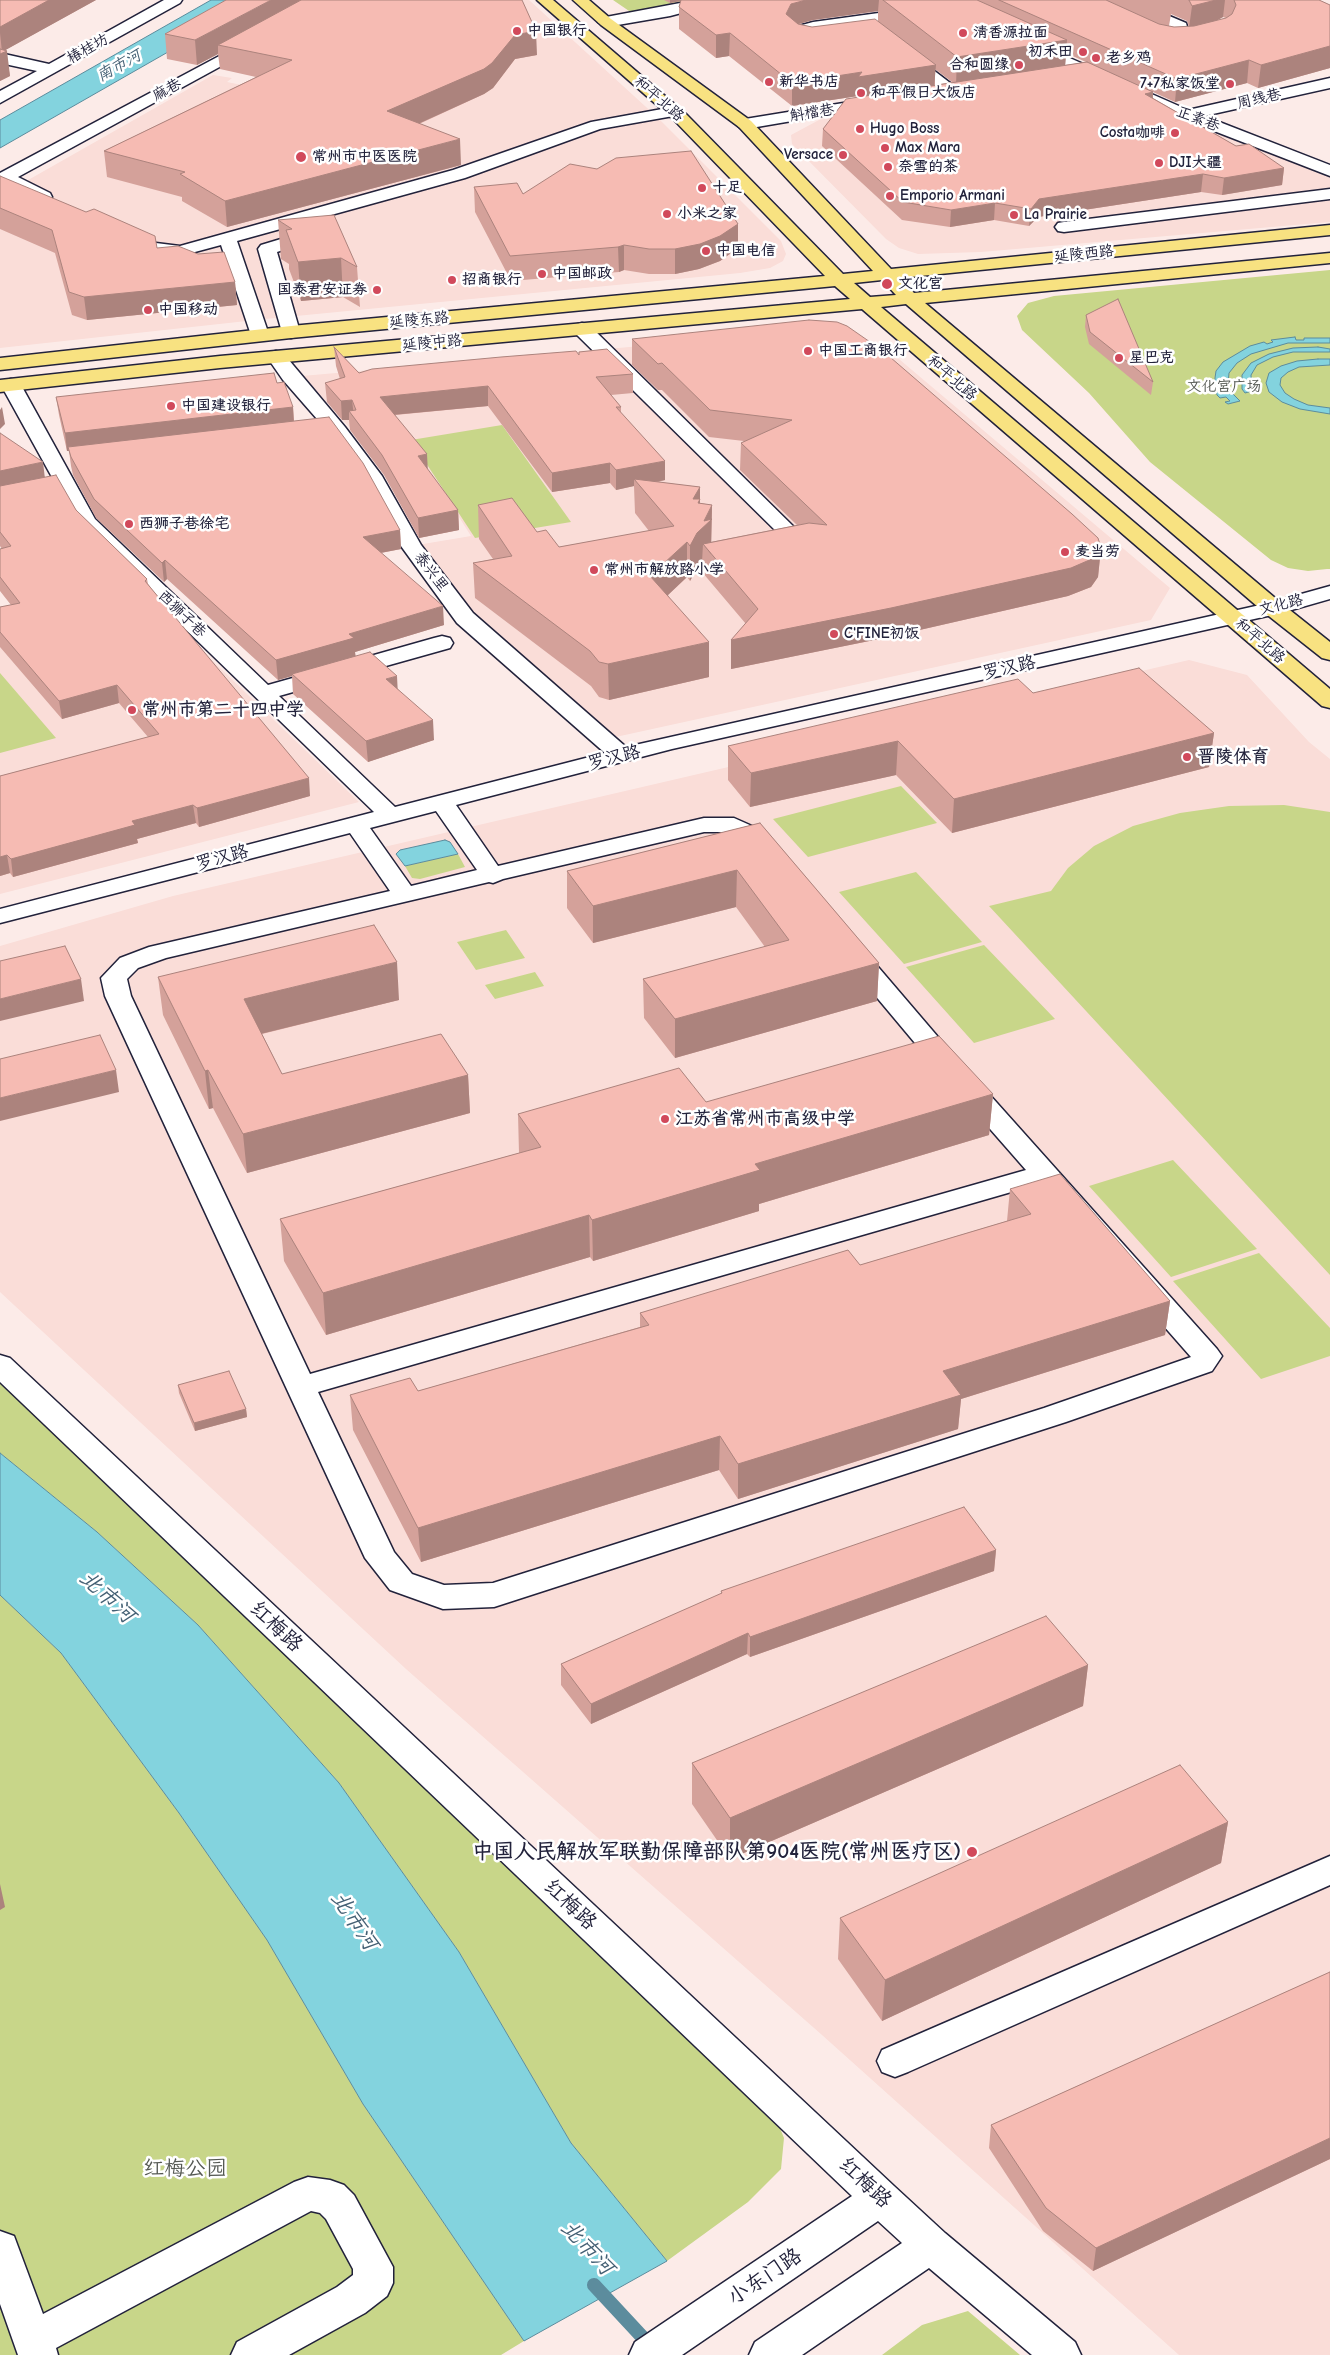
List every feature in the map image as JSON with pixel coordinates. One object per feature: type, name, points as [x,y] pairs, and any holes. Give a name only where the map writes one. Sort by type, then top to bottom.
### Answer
[{"type":"main road","name":"和平北路","points":[[544,0],[677,114],[839,280],[1330,700]]},
{"type":"main road","name":"和平北路","points":[[580,0],[606,22],[745,124],[886,276],[909,298],[1273,608],[1330,653]]},
{"type":"main road","name":"延陵西路","points":[[839,280],[1330,230]]},
{"type":"main road","name":"延陵西路","points":[[865,303],[1330,258]]},
{"type":"main road","name":"延陵东路","points":[[0,364],[260,335],[839,280]]},
{"type":"main road","name":"延陵中路","points":[[5,386],[276,357],[865,303]]},
{"type":"street","name":"椿桂坊","points":[[0,98],[175,0]]},
{"type":"street","points":[[606,22],[670,11],[714,0]]},
{"type":"street","points":[[1132,4],[1181,26],[1181,34]]},
{"type":"street","points":[[812,44],[804,42],[795,36],[796,31],[931,10]]},
{"type":"street","points":[[859,21],[878,35]]},
{"type":"street","name":"麻巷","points":[[2,179],[267,36]]},
{"type":"street","name":"正素巷","points":[[1018,40],[1187,115],[1330,171]]},
{"type":"street","points":[[893,47],[952,92]]},
{"type":"street","points":[[0,58],[50,70]]},
{"type":"street","points":[[1058,76],[1111,66]]},
{"type":"street","name":"周线巷","points":[[1187,115],[1330,83]]},
{"type":"street","points":[[927,96],[971,89]]},
{"type":"street","name":"斛檔巷","points":[[745,124],[893,101]]},
{"type":"street","points":[[614,138],[677,114]]},
{"type":"street","points":[[136,241],[153,249],[180,251],[466,172],[597,125],[677,114]]},
{"type":"street","points":[[380,213],[567,153]]},
{"type":"street","points":[[2,179],[57,203]]},
{"type":"street","points":[[1064,227],[1330,194]]},
{"type":"street","points":[[1287,206],[1330,200]]},
{"type":"street","points":[[291,332],[267,249],[333,228]]},
{"type":"street","points":[[227,237],[260,335]]},
{"type":"street","points":[[582,329],[789,533]]},
{"type":"street","name":"泰兴里","points":[[276,357],[326,430],[375,480],[411,546],[465,618],[622,756]]},
{"type":"street","name":"西狮子巷","points":[[5,386],[52,461],[56,485],[86,522],[390,815]]},
{"type":"street","points":[[52,461],[76,458]]},
{"type":"street","name":"文化路","points":[[1232,617],[1330,592]]},
{"type":"street","name":"罗汉路","points":[[1,916],[622,756],[1232,617]]},
{"type":"street","points":[[264,693],[442,643]]},
{"type":"street","points":[[442,802],[493,876]]},
{"type":"street","points":[[356,824],[406,896]]},
{"type":"street","points":[[704,825],[734,825],[753,835],[928,1042],[1207,1356],[1202,1364],[1045,1418],[494,1595],[443,1597],[400,1582],[381,1558],[118,996],[114,978],[128,963],[158,952],[493,876],[704,825]]},
{"type":"street","points":[[301,1387],[1046,1173]]},
{"type":"street","name":"红梅路","points":[[0,1365],[880,2198],[931,2245],[1061,2355]]},
{"type":"street","points":[[895,2061],[1330,1870]]},
{"type":"street","points":[[0,2248],[36,2347],[308,2194],[330,2197],[340,2208],[372,2268],[373,2282],[352,2300],[251,2355]]},
{"type":"street","name":"小东门路","points":[[649,2355],[880,2198]]},
{"type":"street","points":[[771,2354],[931,2245]]},
{"type":"shaded area","points":[[348,0],[529,0],[657,117],[781,241],[786,254],[783,261],[770,268],[740,273],[265,319],[0,348],[0,196],[213,75],[232,78],[227,82],[257,88]]},
{"type":"shaded area","points":[[876,110],[1169,115],[1330,177],[1330,222],[981,252],[918,254],[899,248],[886,239],[792,144],[791,135],[819,120]]},
{"type":"shaded area","points":[[810,331],[880,343],[1170,588],[1151,620],[602,740],[465,618],[411,546],[471,536],[429,470],[396,425],[352,430],[302,376]]},
{"type":"shaded area","name":"常州市第二十四中学","points":[[134,585],[359,802],[0,894],[0,618]]},
{"type":"shaded area","name":"江苏省常州市高级中学","points":[[1189,660],[1247,675],[1309,742],[1330,759],[1330,2355],[1179,2355],[822,2035],[406,1669],[0,1292],[0,946],[173,896]]},
{"type":"green space","points":[[613,0],[687,0],[632,13]]},
{"type":"green space","name":"文化宫广场","points":[[1330,270],[1330,569],[1308,571],[1288,568],[1271,560],[1150,462],[1089,393],[1022,330],[1017,316],[1028,303],[1054,296]]},
{"type":"green space","points":[[502,425],[571,522],[475,538],[411,440]]},
{"type":"green space","points":[[0,673],[56,738],[0,753]]},
{"type":"green space","points":[[901,786],[937,823],[808,857],[773,819]]},
{"type":"green space","points":[[1284,805],[1330,812],[1330,1275],[989,906],[1051,891],[1068,868],[1094,846],[1133,826],[1180,813],[1229,806]]},
{"type":"green space","points":[[458,854],[465,867],[420,879],[412,878],[405,866]]},
{"type":"green space","points":[[916,872],[982,942],[904,964],[839,892]]},
{"type":"green space","points":[[506,930],[525,958],[476,970],[457,942]]},
{"type":"green space","points":[[984,945],[1055,1019],[974,1043],[906,967]]},
{"type":"green space","points":[[535,972],[544,986],[495,999],[485,985]]},
{"type":"green space","points":[[1173,1160],[1257,1249],[1171,1277],[1089,1186]]},
{"type":"green space","points":[[1259,1253],[1330,1328],[1330,1356],[1261,1379],[1173,1281]]},
{"type":"green space","points":[[0,1380],[771,2106],[784,2138],[781,2169],[748,2202],[667,2261],[571,2143],[459,1952],[339,1783],[198,1625],[97,1532],[0,1453]]},
{"type":"green space","name":"红梅公园","points":[[0,1595],[61,1653],[179,1813],[267,1940],[363,2104],[524,2341],[501,2355],[0,2355]]},
{"type":"green space","points":[[968,2311],[1020,2355],[882,2355],[922,2325]]},
{"type":"water","name":"南市河","points":[[211,0],[259,0],[0,148],[0,120]]},
{"type":"water","points":[[1295,337],[1296,340],[1304,340],[1304,338],[1330,338],[1330,343],[1288,343],[1251,354],[1237,363],[1229,373],[1228,384],[1232,393],[1240,401],[1228,404],[1225,402],[1230,401],[1226,397],[1220,398],[1217,395],[1216,391],[1221,390],[1220,387],[1215,386],[1216,371],[1223,362],[1250,346],[1264,342],[1267,344],[1273,342],[1271,340]]},
{"type":"water","points":[[1318,347],[1330,349],[1330,352],[1293,352],[1273,357],[1257,365],[1251,375],[1252,391],[1245,393],[1242,389],[1242,375],[1251,363],[1269,354],[1293,348]]},
{"type":"water","points":[[1330,359],[1330,365],[1299,367],[1281,378],[1280,385],[1285,393],[1294,399],[1308,405],[1330,408],[1330,414],[1300,409],[1282,402],[1269,392],[1266,383],[1269,373],[1281,366],[1297,361]]},
{"type":"water","points":[[445,840],[450,842],[458,854],[405,866],[396,854],[400,850]]},
{"type":"water","points":[[0,1453],[97,1532],[198,1625],[339,1783],[459,1952],[571,2143],[667,2261],[524,2341],[363,2104],[267,1940],[179,1813],[61,1653],[0,1595]]},
{"type":"building","points":[[0,0],[49,0],[0,27]]},
{"type":"building","points":[[226,0],[271,0],[195,40],[165,34]]},
{"type":"building","points":[[301,0],[522,0],[536,31],[515,35],[492,63],[484,69],[387,111],[460,139],[225,201],[180,174],[185,172],[104,151],[292,60],[218,45]]},
{"type":"building","points":[[681,0],[806,0],[791,4],[786,14],[798,24],[812,27],[875,19],[936,65],[858,77],[862,72],[792,83],[730,33],[716,35],[679,7]]},
{"type":"building","points":[[883,0],[977,0],[1067,40],[957,57]]},
{"type":"building","points":[[999,0],[1106,0],[1159,24],[1174,27],[1194,26],[1226,18],[1232,14],[1236,5],[1234,0],[1319,0],[1330,5],[1330,46],[1261,65],[1249,60],[1177,79]]},
{"type":"building","points":[[1189,0],[1216,0],[1192,6]]},
{"type":"building","points":[[0,49],[7,51],[0,54]]},
{"type":"building","points":[[1087,62],[1153,92],[1145,94],[1236,146],[1249,144],[1284,168],[1224,178],[1203,174],[1039,199],[1031,209],[995,203],[951,210],[903,202],[823,129],[846,99]]},
{"type":"building","points":[[691,151],[738,224],[720,236],[700,244],[675,249],[649,249],[624,245],[510,256],[474,187],[517,183],[523,194],[570,164],[597,169],[616,158]]},
{"type":"building","points":[[0,176],[86,212],[94,209],[155,236],[157,248],[178,246],[198,254],[224,252],[235,282],[84,297],[69,292],[52,230],[0,208]]},
{"type":"building","points":[[334,215],[357,267],[341,258],[298,262],[286,230],[292,229],[278,220]]},
{"type":"building","points":[[1118,299],[1153,382],[1090,332],[1086,315]]},
{"type":"building","points":[[809,320],[837,322],[847,326],[883,351],[1098,538],[1101,548],[1094,558],[1071,568],[891,608],[731,640],[758,609],[703,544],[809,523],[827,525],[741,443],[792,420],[710,410],[662,363],[658,364],[632,339]]},
{"type":"building","points":[[334,347],[359,373],[372,369],[501,357],[576,351],[579,355],[579,352],[607,349],[633,374],[596,377],[621,407],[616,407],[665,461],[616,470],[610,463],[552,473],[488,386],[380,397],[427,454],[418,456],[458,510],[418,518],[382,455],[349,411],[356,410],[352,400],[341,401],[325,383],[345,377]]},
{"type":"building","points":[[274,373],[277,383],[284,382],[293,407],[65,433],[56,397]]},
{"type":"building","points":[[329,417],[363,463],[400,530],[363,537],[443,606],[349,634],[354,638],[276,660],[165,560],[162,563],[94,499],[71,457],[68,447]]},
{"type":"building","points":[[0,433],[43,462],[0,471]]},
{"type":"building","name":"常州市第二十四中学","points":[[56,475],[76,510],[147,579],[145,581],[309,778],[197,808],[193,805],[132,821],[135,825],[11,859],[7,855],[0,857],[0,776],[159,734],[117,685],[59,701],[0,632],[0,607],[20,603],[0,577],[0,549],[11,546],[0,532],[0,486]]},
{"type":"building","points":[[634,479],[700,487],[693,499],[700,499],[698,503],[712,505],[704,521],[712,519],[697,533],[690,546],[687,542],[650,576],[709,642],[608,664],[599,662],[590,651],[473,563],[512,556],[478,505],[512,498],[537,532],[546,530],[559,547],[674,526]]},
{"type":"building","points":[[370,652],[397,676],[386,679],[433,720],[366,741],[292,674]]},
{"type":"building","points":[[1139,668],[1214,733],[954,799],[898,741],[751,773],[728,746],[1018,679],[1033,693]]},
{"type":"building","points":[[760,823],[879,963],[675,1019],[643,979],[789,940],[737,870],[593,906],[567,871]]},
{"type":"building","points":[[374,925],[397,962],[244,999],[282,1074],[441,1034],[468,1075],[243,1134],[208,1070],[205,1071],[158,977]]},
{"type":"building","points":[[65,946],[81,979],[0,999],[0,961]]},
{"type":"building","points":[[100,1035],[116,1070],[0,1098],[0,1059]]},
{"type":"building","points":[[939,1036],[993,1094],[755,1164],[760,1170],[592,1220],[589,1215],[323,1293],[280,1219],[541,1147],[518,1114],[679,1068],[706,1102]]},
{"type":"building","points":[[1060,1174],[1170,1301],[943,1371],[961,1395],[738,1464],[720,1436],[418,1528],[350,1395],[410,1378],[418,1391],[649,1325],[640,1313],[848,1250],[860,1265],[1031,1214],[1010,1189]]},
{"type":"building","points":[[229,1371],[246,1409],[194,1423],[178,1385]]},
{"type":"building","points":[[964,1507],[996,1550],[750,1637],[748,1633],[591,1704],[561,1664],[722,1593],[721,1591]]},
{"type":"building","points":[[1046,1616],[1088,1665],[730,1818],[692,1763]]},
{"type":"building","points":[[1180,1765],[1228,1822],[885,1980],[840,1918]]},
{"type":"building","points":[[1330,1972],[1330,2138],[1096,2248],[1046,2208],[991,2125]]},
{"type":"waterway","name":"北市河","points":[[594,2285],[659,2355]]},
{"type":"place","name":"中国银行","points":[[517,31]]},
{"type":"place","name":"清香源拉面","points":[[963,33]]},
{"type":"place","name":"初禾田","points":[[1083,52]]},
{"type":"place","name":"老乡鸡","points":[[1096,58]]},
{"type":"place","name":"合和圆缘","points":[[1019,65]]},
{"type":"place","name":"新华书店","points":[[769,82]]},
{"type":"place","name":"7+7私家饭堂","points":[[1230,84]]},
{"type":"place","name":"和平假日大饭店","points":[[861,93]]},
{"type":"place","name":"Hugo Boss","points":[[860,129]]},
{"type":"place","name":"Costa咖啡","points":[[1175,133]]},
{"type":"place","name":"Max Mara","points":[[885,148]]},
{"type":"place","name":"Versace","points":[[843,155]]},
{"type":"place","name":"常州市中医医院","points":[[301,157]]},
{"type":"place","name":"DJI大疆","points":[[1159,163]]},
{"type":"place","name":"奈雪的茶","points":[[888,167]]},
{"type":"place","name":"十足","points":[[702,188]]},
{"type":"place","name":"Emporio Armani","points":[[890,196]]},
{"type":"place","name":"小米之家","points":[[667,214]]},
{"type":"place","name":"La Prairie","points":[[1014,215]]},
{"type":"place","name":"中国电信","points":[[706,251]]},
{"type":"place","name":"中国邮政","points":[[542,274]]},
{"type":"place","name":"招商银行","points":[[452,280]]},
{"type":"place","name":"文化宫","points":[[887,284]]},
{"type":"place","name":"国泰君安证券","points":[[377,290]]},
{"type":"place","name":"中国移动","points":[[148,310]]},
{"type":"place","name":"中国工商银行","points":[[808,351]]},
{"type":"place","name":"星巴克","points":[[1119,358]]},
{"type":"place","name":"中国建设银行","points":[[171,406]]},
{"type":"place","name":"西狮子巷徐宅","points":[[129,524]]},
{"type":"place","name":"麦当劳","points":[[1065,552]]},
{"type":"place","name":"常州市解放路小学","points":[[594,570]]},
{"type":"place","name":"C'FINE初饭","points":[[834,634]]},
{"type":"place","name":"常州市第二十四中学","points":[[132,710]]},
{"type":"place","name":"晋陵体育","points":[[1187,757]]},
{"type":"place","name":"江苏省常州市高级中学","points":[[665,1119]]},
{"type":"place","name":"中国人民解放军联勤保障部队第904医院(常州医疗区)","points":[[972,1852]]}]
